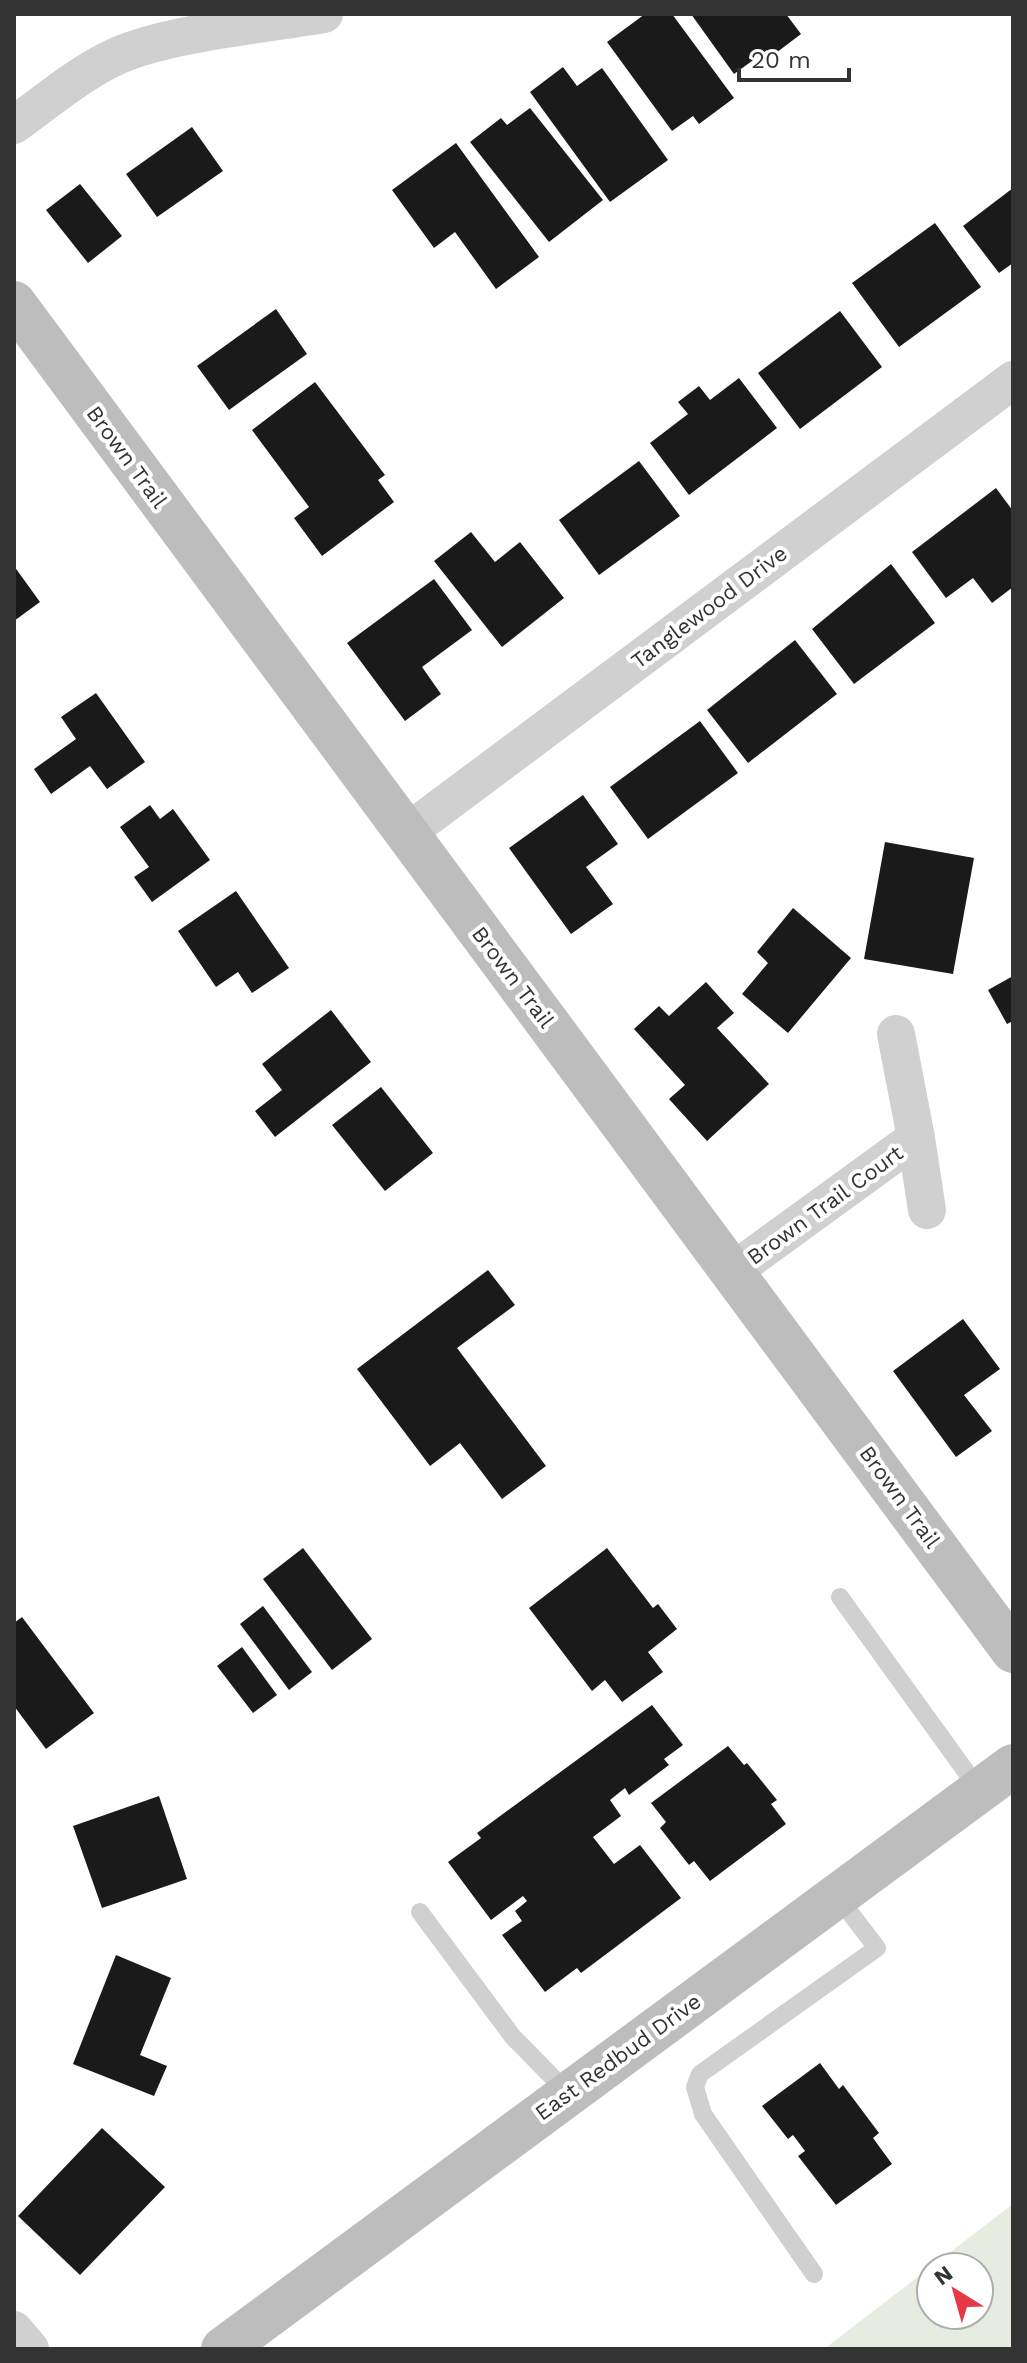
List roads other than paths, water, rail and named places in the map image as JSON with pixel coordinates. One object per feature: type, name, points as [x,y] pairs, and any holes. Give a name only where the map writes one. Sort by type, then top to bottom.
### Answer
[{"type":"main road","name":"Brown Trail","points":[[14,303],[1013,1651]]},
{"type":"main road","name":"East Redbud Drive","points":[[223,2349],[996,1778]]},
{"type":"street","points":[[14,125],[81,76],[119,55],[198,36],[324,14]]},
{"type":"street","name":"Tanglewood Drive","points":[[405,834],[1013,380]]},
{"type":"street","name":"Brown Trail Court","points":[[896,1034],[927,1210]]},
{"type":"street","name":"Brown Trail Court","points":[[733,1271],[916,1138]]},
{"type":"street","points":[[14,2330],[30,2349]]},
{"type":"lane","points":[[840,1597],[996,1778]]},
{"type":"lane","points":[[814,2274],[703,2114],[695,2087],[700,2074],[877,1948],[838,1897]]},
{"type":"lane","points":[[420,1912],[513,2037],[568,2093]]}]
